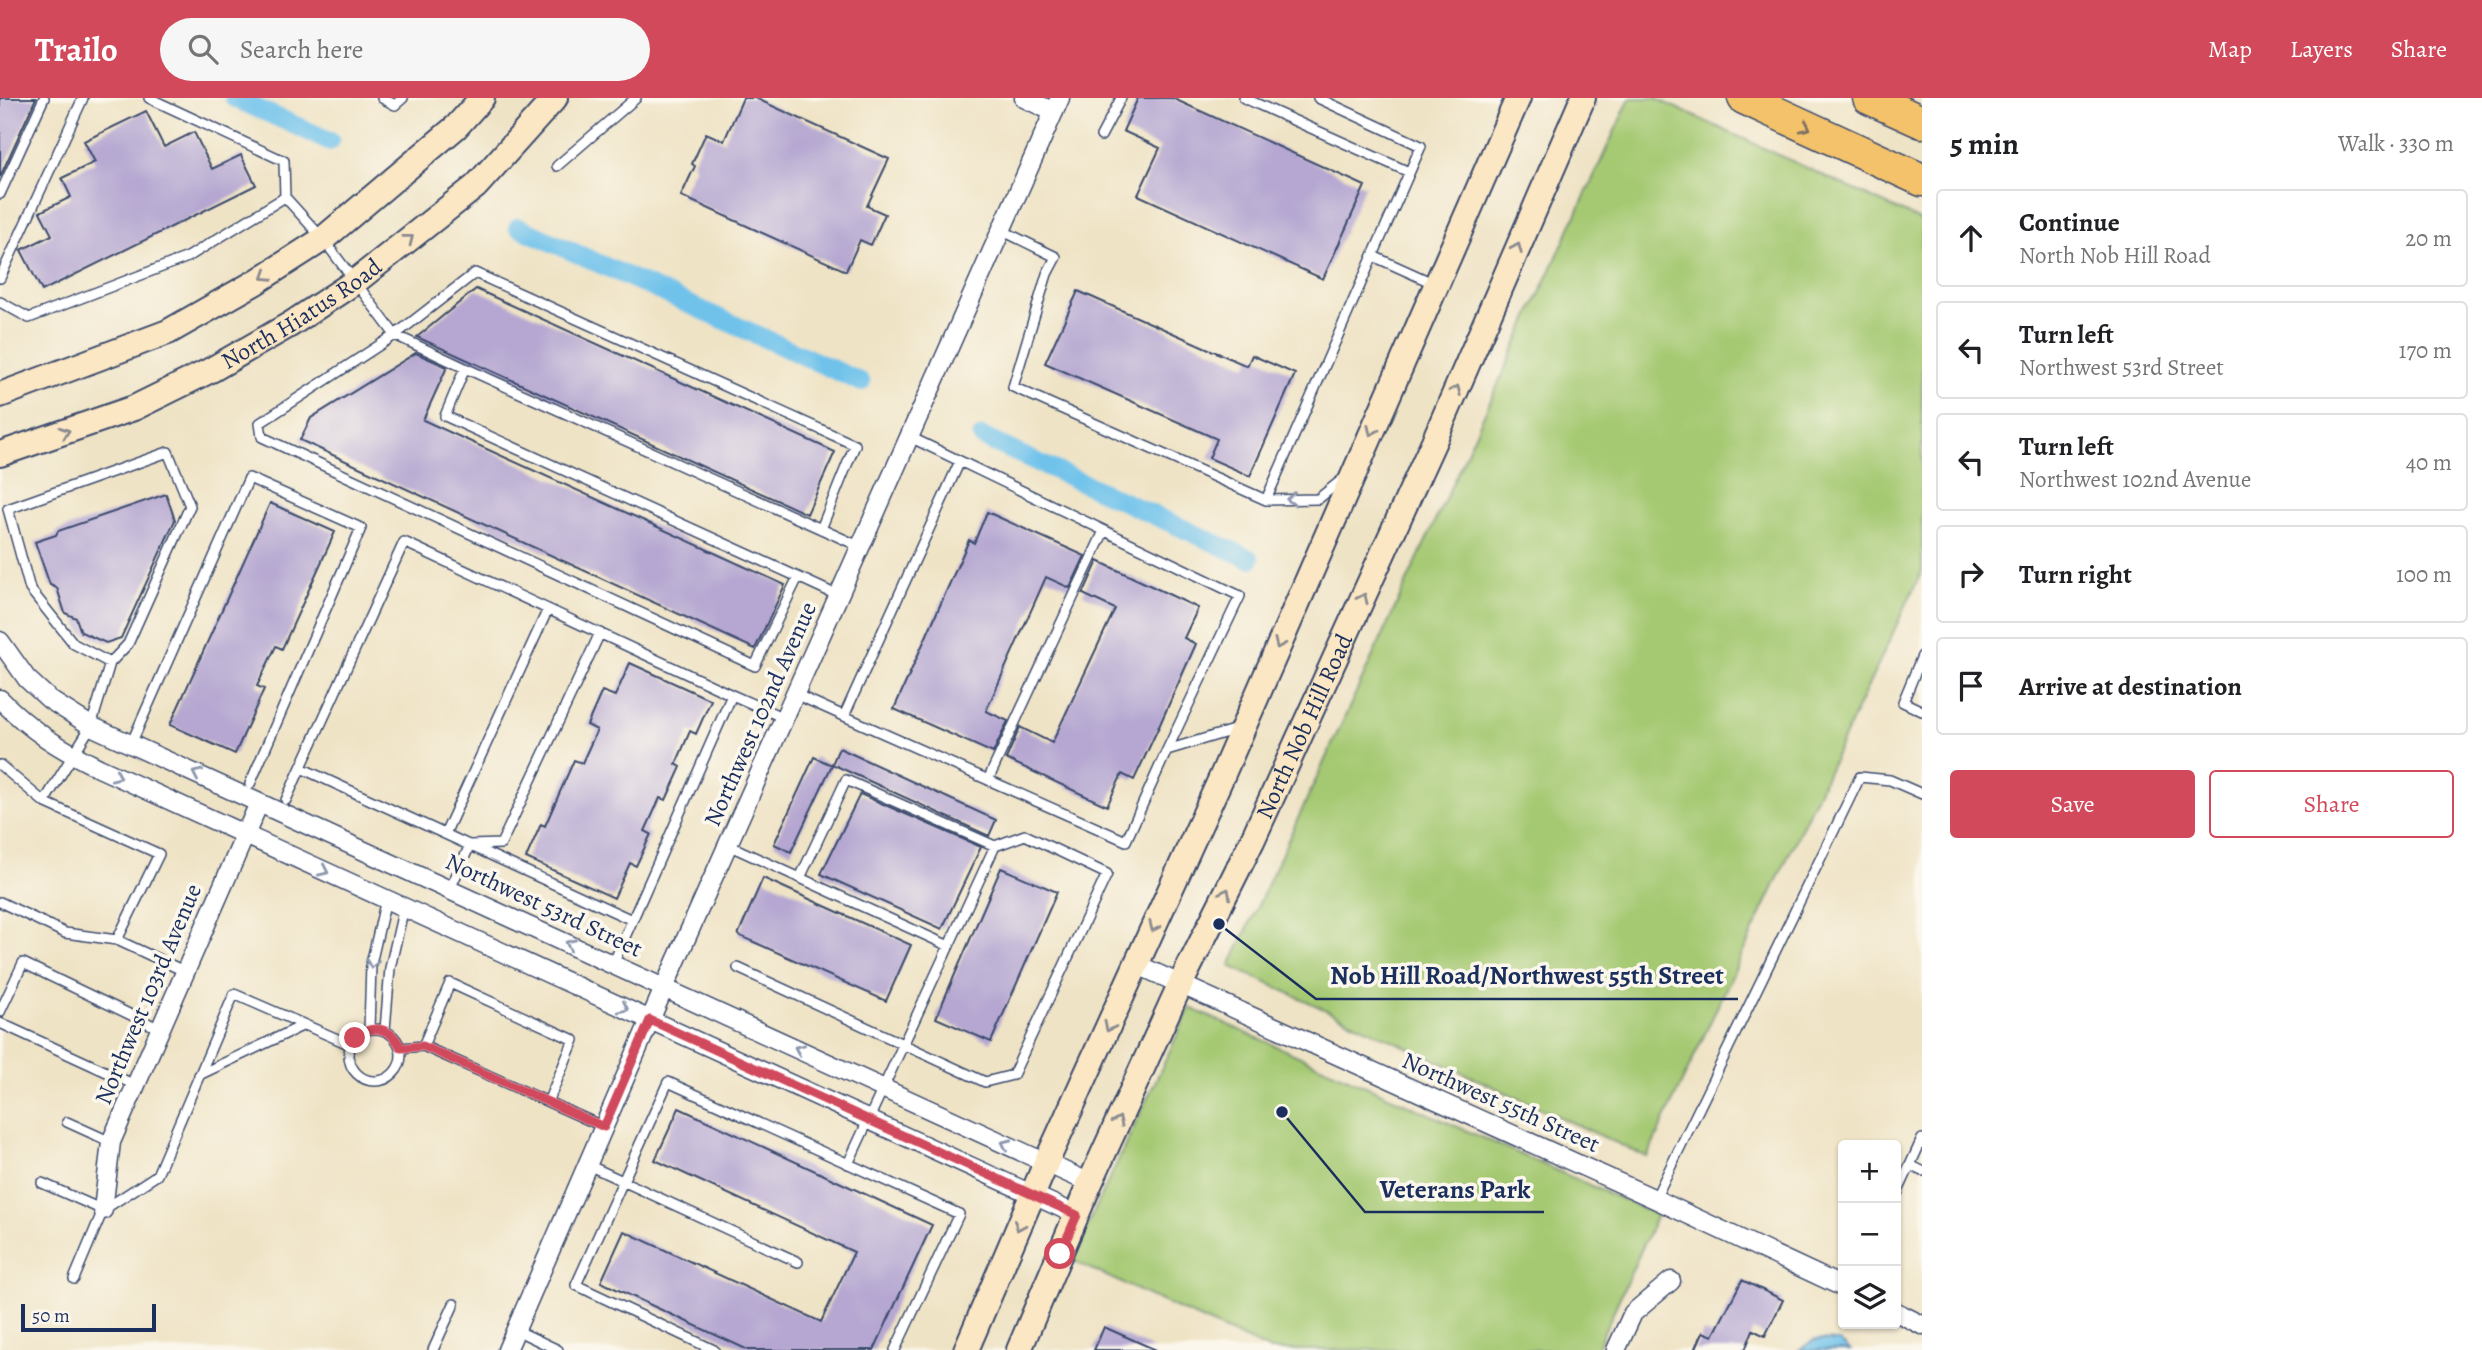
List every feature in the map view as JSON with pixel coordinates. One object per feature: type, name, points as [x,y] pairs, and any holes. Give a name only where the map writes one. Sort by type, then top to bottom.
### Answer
[{"type":"highway","points":[[1744,98],[1922,180]]},
{"type":"highway","points":[[1869,98],[1922,122]]},
{"type":"main road","name":"North Hiatus Road","points":[[0,395],[168,332],[256,282],[323,239],[456,127],[482,98]]},
{"type":"main road","name":"North Hiatus Road","points":[[0,454],[134,408],[211,370],[280,331],[356,281],[477,186],[555,98]]},
{"type":"main road","points":[[966,1350],[1046,1163],[1138,965],[1517,98]]},
{"type":"main road","name":"North Nob Hill Road","points":[[1019,1350],[1090,1183],[1180,985],[1252,841],[1423,466],[1583,98]]},
{"type":"street","points":[[1024,98],[1057,105]]},
{"type":"street","name":"Northwest 102nd Avenue","points":[[507,1350],[664,988],[1057,105]]},
{"type":"street","name":"Northwest 53rd Street","points":[[0,642],[27,679],[50,700],[91,726],[1090,1183]]},
{"type":"street","points":[[0,699],[55,746],[1077,1215]]},
{"type":"street","name":"Northwest 103rd Avenue","points":[[103,1210],[111,1142],[259,803]]},
{"type":"street","name":"Northwest 55th Street","points":[[1138,965],[1656,1199],[1838,1285]]},
{"type":"street","points":[[1616,1350],[1633,1313],[1671,1281]]},
{"type":"street","points":[[1901,1314],[1922,1325]]},
{"type":"lane","points":[[0,194],[44,98]]},
{"type":"lane","points":[[0,278],[83,98]]},
{"type":"lane","points":[[149,98],[284,161],[285,197],[323,239],[395,335],[861,547]]},
{"type":"lane","points":[[382,98],[395,104],[403,98]]},
{"type":"lane","points":[[557,166],[636,98]]},
{"type":"lane","points":[[1101,136],[1121,98]]},
{"type":"lane","points":[[1244,98],[1409,172]]},
{"type":"lane","points":[[1266,500],[1421,146],[1318,98]]},
{"type":"lane","points":[[0,302],[29,318],[188,257],[285,197]]},
{"type":"lane","points":[[1001,230],[1056,257],[1047,274],[1013,387],[1266,500],[1318,499],[1355,469]]},
{"type":"lane","points":[[1373,256],[1436,285]]},
{"type":"lane","points":[[798,577],[755,666],[262,437],[260,423],[395,335],[475,273],[855,445],[821,529]]},
{"type":"lane","points":[[465,368],[445,416],[839,596]]},
{"type":"lane","points":[[795,694],[1126,841],[1240,596],[910,437]]},
{"type":"lane","points":[[44,802],[91,726],[110,663],[128,645],[190,506],[167,452],[8,509],[30,589],[74,644],[110,663]]},
{"type":"lane","points":[[844,716],[960,461]]},
{"type":"lane","points":[[131,744],[249,478],[361,528],[250,784]]},
{"type":"lane","points":[[988,780],[1104,531]]},
{"type":"lane","points":[[286,800],[404,542],[785,718]]},
{"type":"lane","points":[[446,834],[548,609]]},
{"type":"lane","points":[[470,845],[501,844],[600,633]]},
{"type":"lane","points":[[1922,656],[1903,702],[1922,711]]},
{"type":"lane","points":[[613,964],[732,695]]},
{"type":"lane","points":[[1167,750],[1242,727]]},
{"type":"lane","points":[[0,765],[44,802],[159,854],[117,940]]},
{"type":"lane","points":[[301,768],[632,920]]},
{"type":"lane","points":[[1656,1199],[1860,777],[1890,780],[1922,794]]},
{"type":"lane","points":[[738,968],[985,1082],[1013,1075],[1107,874],[1025,835],[996,846],[846,780],[800,878]]},
{"type":"lane","points":[[450,889],[470,845]]},
{"type":"lane","points":[[728,845],[950,946]]},
{"type":"lane","points":[[848,1164],[996,846]]},
{"type":"lane","points":[[369,1029],[371,964],[386,899]]},
{"type":"lane","points":[[0,902],[65,933],[117,940],[184,971]]},
{"type":"lane","points":[[384,1030],[390,968],[404,907]]},
{"type":"lane","points":[[0,1012],[23,963],[160,1028]]},
{"type":"lane","points":[[423,1046],[450,983],[574,1040],[548,1102]]},
{"type":"lane","points":[[74,1279],[103,1210],[157,1175],[234,994],[351,1045]]},
{"type":"lane","points":[[0,1023],[135,1085]]},
{"type":"lane","points":[[199,1075],[304,1025]]},
{"type":"lane","points":[[369,1029],[384,1030],[397,1040],[401,1048],[402,1056],[397,1072],[374,1082],[366,1080],[353,1069],[349,1061],[351,1045],[361,1033],[369,1029]]},
{"type":"lane","points":[[401,1048],[423,1046],[604,1127]]},
{"type":"lane","points":[[714,1350],[576,1284],[668,1083],[959,1214],[895,1350]]},
{"type":"lane","points":[[67,1122],[111,1142]]},
{"type":"lane","points":[[1901,1185],[1922,1139]]},
{"type":"lane","points":[[588,1165],[798,1262]]},
{"type":"lane","points":[[1910,1165],[1922,1171]]},
{"type":"lane","points":[[42,1183],[103,1210]]},
{"type":"lane","points":[[433,1350],[454,1304]]},
{"type":"lane","points":[[516,1330],[558,1350]]},
{"type":"green space","points":[[1630,98],[1655,98],[1922,221],[1922,571],[1647,1157],[1230,966]]},
{"type":"green space","points":[[1190,1008],[1657,1215],[1596,1350],[1269,1350],[1071,1260]]},
{"type":"water","points":[[1814,1340],[1839,1341],[1850,1350],[1799,1350]]},
{"type":"building","points":[[0,98],[36,98],[0,177]]},
{"type":"building","points":[[743,98],[755,98],[889,159],[867,206],[885,214],[871,245],[860,240],[846,271],[681,196],[706,133],[724,141]]},
{"type":"building","points":[[1138,98],[1172,98],[1365,186],[1323,279],[1138,195],[1160,148],[1123,131]]},
{"type":"building","points":[[146,111],[164,147],[194,132],[212,169],[241,155],[256,185],[42,291],[21,250],[52,235],[40,212],[71,197],[62,178],[95,162],[84,141]]},
{"type":"building","points":[[476,289],[835,452],[807,514],[417,337]]},
{"type":"building","points":[[1078,291],[1247,366],[1252,355],[1295,374],[1250,476],[1209,458],[1217,439],[1045,363]]},
{"type":"building","points":[[416,353],[447,367],[423,420],[785,585],[755,649],[300,440],[311,418]]},
{"type":"building","points":[[166,494],[175,520],[121,638],[106,643],[81,632],[76,618],[65,613],[57,588],[50,585],[35,542],[56,535],[58,531]]},
{"type":"building","points":[[270,503],[335,532],[282,649],[276,646],[257,686],[264,689],[235,754],[170,725]]},
{"type":"building","points":[[987,512],[1085,556],[1070,588],[1046,577],[986,711],[1008,721],[993,753],[894,709],[969,540],[974,543]]},
{"type":"building","points":[[1098,561],[1198,608],[1184,638],[1196,644],[1161,722],[1134,780],[1122,774],[1107,806],[1006,759],[1020,727],[1052,743],[1115,609],[1083,594]]},
{"type":"building","points":[[630,663],[711,700],[696,734],[690,731],[676,764],[681,767],[666,800],[660,798],[645,831],[651,834],[636,866],[630,863],[614,898],[526,858],[541,824],[545,826],[574,760],[582,763],[597,730],[587,725],[602,691],[615,696]]},
{"type":"building","points":[[839,748],[996,820],[989,836],[832,764]]},
{"type":"building","points":[[814,757],[832,765],[791,852],[774,844]]},
{"type":"building","points":[[860,794],[981,847],[942,929],[821,874]]},
{"type":"building","points":[[1001,868],[1057,892],[991,1042],[936,1018]]},
{"type":"building","points":[[763,878],[911,945],[886,1001],[738,935]]},
{"type":"building","points":[[679,1108],[932,1225],[874,1350],[748,1350],[601,1282],[624,1231],[821,1322],[854,1252],[655,1160]]},
{"type":"building","points":[[1742,1280],[1783,1300],[1765,1336],[1753,1330],[1745,1350],[1695,1350],[1703,1332],[1713,1336]]},
{"type":"building","points":[[1104,1327],[1156,1350],[1094,1350]]},
{"type":"waterway","points":[[234,98],[330,141]]},
{"type":"waterway","points":[[518,227],[861,382]]},
{"type":"waterway","points":[[982,437],[1250,559]]},
{"type":"place","name":"Nob Hill Road/Northwest 55th Street","points":[[1219,924]]},
{"type":"place","name":"Veterans Park","points":[[1282,1112]]},
{"type":"route","points":[[355,1038],[369,1029],[384,1030],[392,1034],[401,1048],[423,1046],[604,1127],[650,1020],[1077,1215],[1060,1254]]}]
